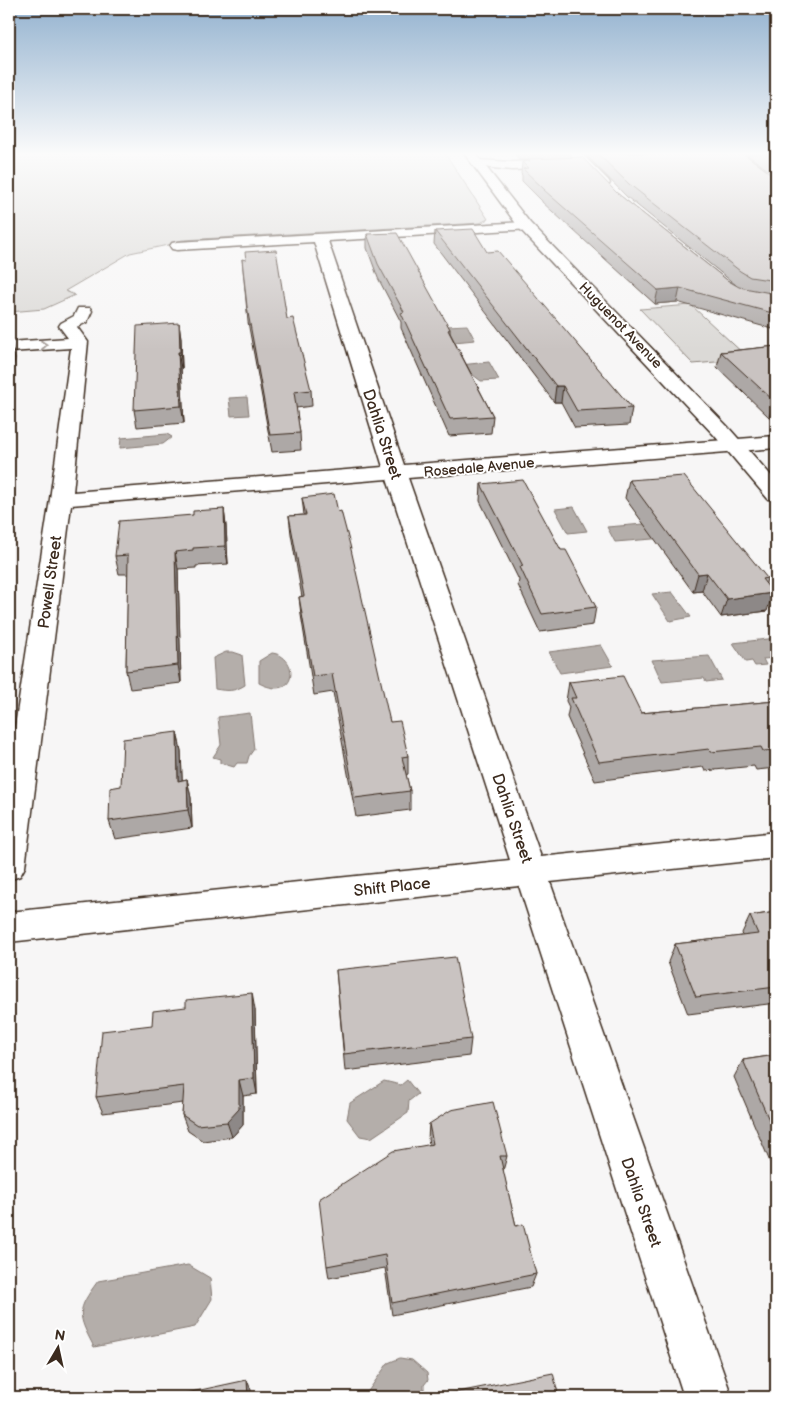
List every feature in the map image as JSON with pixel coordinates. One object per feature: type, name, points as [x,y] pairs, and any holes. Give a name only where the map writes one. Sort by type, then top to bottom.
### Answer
[{"type":"street","name":"Huguenot Avenue","points":[[519,219],[736,447],[776,494]]},
{"type":"street","points":[[177,246],[525,226]]},
{"type":"street","name":"Dahlia Street","points":[[320,238],[396,474],[532,871],[546,918],[708,1397]]},
{"type":"street","points":[[9,333],[77,326]]},
{"type":"street","points":[[9,347],[77,326]]},
{"type":"street","name":"Powell Street","points":[[9,867],[18,734],[61,499],[77,326]]},
{"type":"street","name":"Rosedale Avenue","points":[[61,499],[736,447],[776,442]]},
{"type":"street","name":"Shift Place","points":[[9,927],[776,845]]},
{"type":"shaded area","points":[[9,219],[488,219],[480,223],[182,240],[130,253],[65,291],[75,295],[44,309],[9,312]]},
{"type":"shaded area","points":[[691,305],[746,356],[738,360],[693,364],[640,309]]},
{"type":"shaded area","points":[[467,325],[475,340],[454,342],[447,326]]},
{"type":"shaded area","points":[[489,362],[499,380],[481,381],[460,365]]},
{"type":"shaded area","points":[[247,397],[249,415],[231,416],[229,398]]},
{"type":"shaded area","points":[[167,434],[172,437],[163,444],[120,448],[121,438]]},
{"type":"shaded area","points":[[574,507],[587,531],[568,533],[555,509]]},
{"type":"shaded area","points":[[656,523],[665,538],[615,542],[607,527]]},
{"type":"shaded area","points":[[672,592],[691,617],[670,621],[652,594]]},
{"type":"shaded area","points":[[776,638],[776,658],[763,659],[766,665],[755,666],[752,661],[746,662],[733,643]]},
{"type":"shaded area","points":[[601,645],[613,666],[560,673],[549,652]]},
{"type":"shaded area","points":[[226,652],[242,655],[245,685],[234,690],[215,689],[213,658]]},
{"type":"shaded area","points":[[272,653],[281,656],[287,662],[290,669],[291,677],[288,683],[281,687],[272,688],[259,683],[259,661]]},
{"type":"shaded area","points":[[709,656],[722,680],[706,682],[704,678],[662,682],[652,660]]},
{"type":"shaded area","points":[[250,713],[254,749],[247,763],[237,763],[234,767],[220,763],[220,759],[213,757],[221,745],[218,717]]},
{"type":"shaded area","points":[[407,1080],[418,1094],[409,1101],[408,1113],[371,1138],[360,1136],[347,1119],[350,1103],[384,1081],[401,1085]]},
{"type":"shaded area","points":[[188,1265],[210,1278],[212,1299],[195,1327],[94,1347],[84,1327],[81,1313],[86,1299],[98,1281]]},
{"type":"shaded area","points":[[400,1358],[412,1360],[427,1373],[428,1380],[424,1385],[424,1397],[364,1397],[388,1363]]},
{"type":"building","points":[[577,219],[649,219],[727,280],[739,287],[776,294],[776,314],[680,288],[658,290]]},
{"type":"building","points":[[673,219],[776,219],[776,281],[750,277]]},
{"type":"building","points":[[473,229],[487,252],[498,251],[632,408],[577,411],[563,386],[556,386],[435,231]]},
{"type":"building","points":[[397,233],[450,329],[448,330],[493,416],[450,419],[401,313],[404,312],[378,264],[367,234]]},
{"type":"building","points":[[276,250],[287,319],[293,318],[311,390],[294,392],[300,433],[270,435],[247,307],[242,259],[246,260],[245,252]]},
{"type":"building","points":[[179,323],[180,352],[178,352],[181,406],[134,410],[137,326]]},
{"type":"building","points":[[776,346],[776,400],[774,401],[721,352]]},
{"type":"building","points":[[684,476],[767,578],[762,579],[773,593],[727,599],[707,573],[698,574],[629,480]]},
{"type":"building","points":[[523,480],[561,550],[566,550],[596,607],[542,614],[520,567],[523,566],[481,484]]},
{"type":"building","points":[[334,494],[338,512],[341,511],[350,545],[390,722],[400,721],[408,756],[402,757],[410,791],[355,798],[332,674],[313,676],[299,597],[304,596],[289,516],[306,515],[302,498]]},
{"type":"building","points":[[224,509],[225,546],[193,548],[193,550],[175,552],[178,665],[126,671],[128,555],[115,556],[119,521],[193,515],[193,511]]},
{"type":"building","points":[[623,676],[641,713],[776,701],[776,750],[763,751],[761,747],[711,752],[709,749],[599,762],[571,698],[576,698],[569,682]]},
{"type":"building","points":[[177,732],[178,781],[187,779],[188,810],[109,821],[110,788],[121,786],[123,739]]},
{"type":"building","points":[[776,912],[776,987],[696,997],[675,944],[758,934],[750,916]]},
{"type":"building","points":[[455,957],[471,1039],[344,1054],[336,970]]},
{"type":"building","points":[[252,993],[254,1078],[239,1080],[239,1109],[227,1122],[197,1125],[182,1115],[184,1086],[96,1097],[102,1031],[152,1025],[153,1011],[186,1007],[186,1000]]},
{"type":"building","points":[[776,1055],[776,1136],[743,1060]]},
{"type":"building","points":[[493,1102],[507,1156],[500,1156],[516,1226],[523,1224],[536,1274],[392,1303],[385,1255],[327,1266],[319,1199],[393,1151],[433,1144],[429,1124],[451,1110]]},
{"type":"building","points":[[553,1373],[559,1397],[448,1397],[448,1394]]},
{"type":"building","points":[[247,1380],[248,1397],[168,1397]]}]
